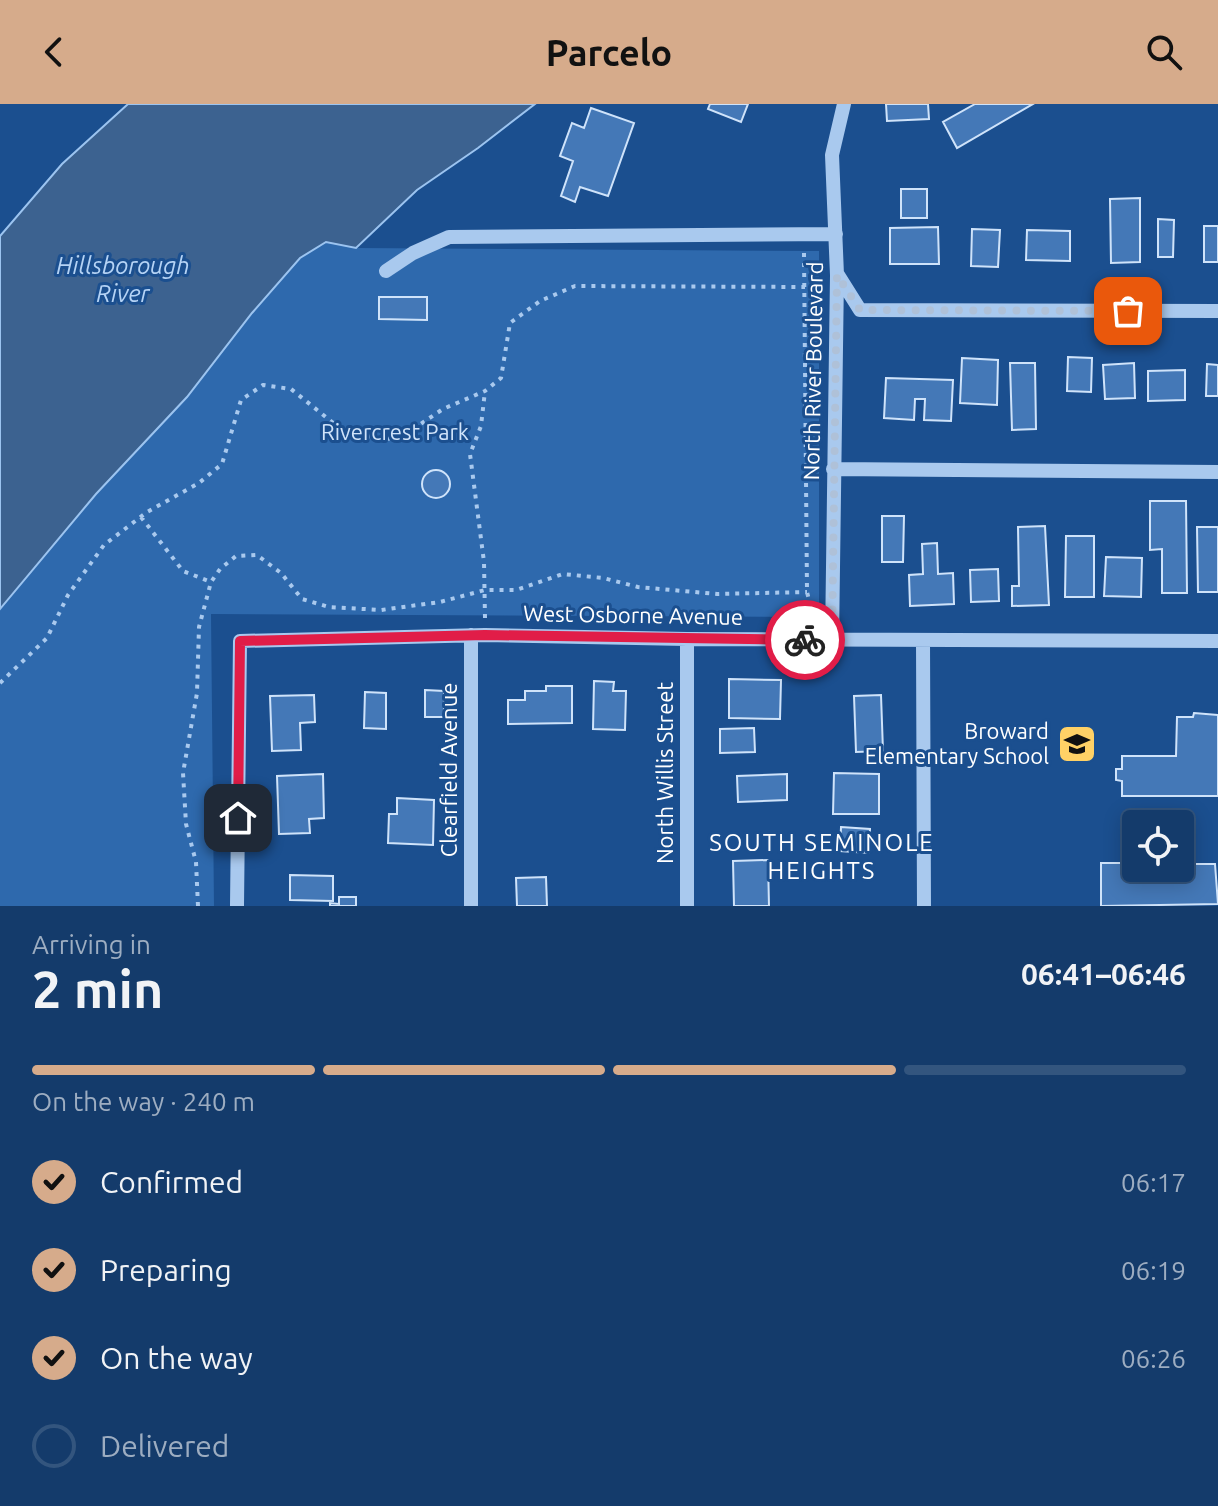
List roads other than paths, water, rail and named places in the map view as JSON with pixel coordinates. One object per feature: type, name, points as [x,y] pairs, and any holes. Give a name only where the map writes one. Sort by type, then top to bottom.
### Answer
[{"type":"street","name":"North River Boulevard","points":[[832,640],[837,275],[832,155],[844,104]]},
{"type":"street","points":[[386,271],[413,253],[449,237],[836,234]]},
{"type":"street","points":[[837,275],[860,310],[1218,311]]},
{"type":"street","points":[[833,469],[1218,472]]},
{"type":"street","name":"West Osborne Avenue","points":[[237,906],[240,641],[471,635],[1218,641]]},
{"type":"street","name":"Clearfield Avenue","points":[[471,635],[471,906]]},
{"type":"street","name":"North Willis Street","points":[[687,639],[687,906]]},
{"type":"street","points":[[923,640],[924,906]]},
{"type":"water","name":"Hillsborough River","points":[[128,104],[535,104],[417,190],[356,248],[326,242],[300,258],[252,313],[187,397],[96,494],[0,609],[0,236],[62,164]]},
{"type":"place","name":"Broward Elementary School","points":[[1077,744]]},
{"type":"district","name":"SOUTH SEMINOLE HEIGHTS","points":[[822,857]]},
{"type":"park label","name":"Rivercrest Park","points":[[395,432]]}]
